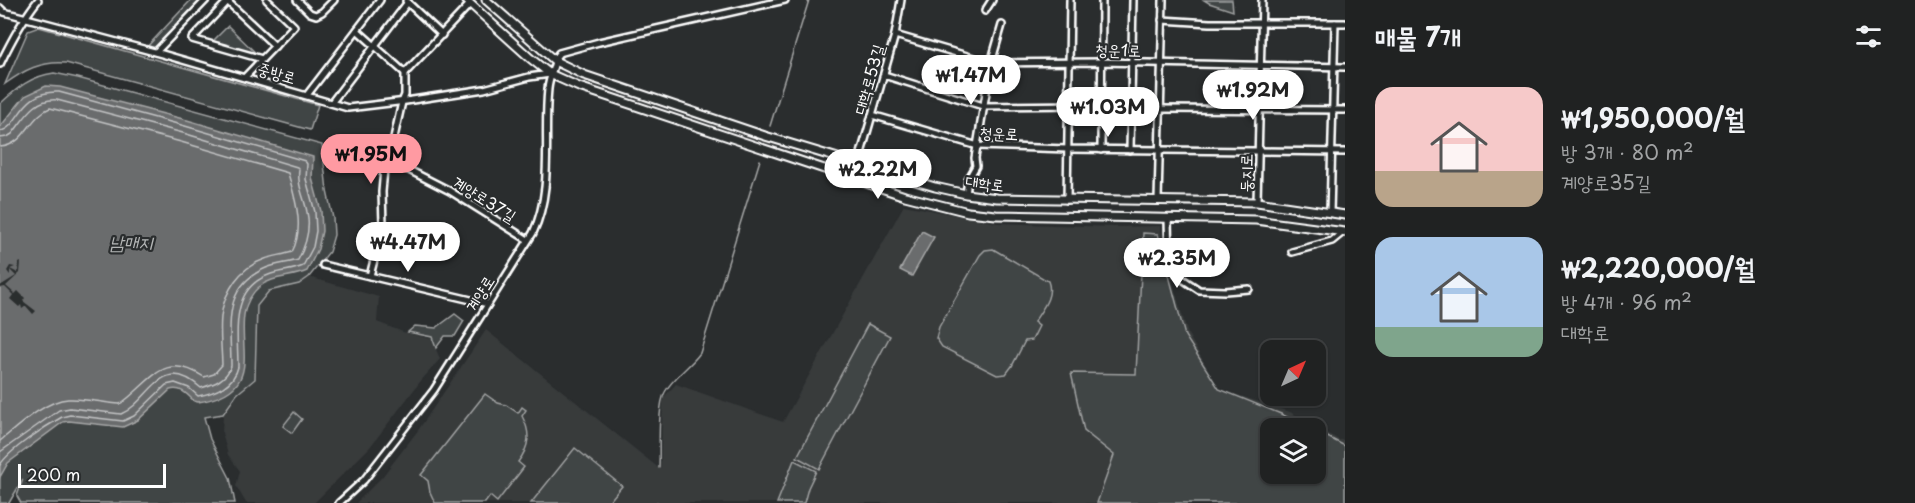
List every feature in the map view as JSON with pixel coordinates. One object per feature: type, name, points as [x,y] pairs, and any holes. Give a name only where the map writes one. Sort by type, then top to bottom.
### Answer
[{"type":"main road","name":"대학로","points":[[486,0],[555,61],[584,75],[935,187],[997,198],[1257,202],[1345,215]]},
{"type":"main road","points":[[468,2],[550,74],[579,87],[905,196],[958,209],[996,215],[1256,220],[1344,232]]},
{"type":"street","points":[[0,64],[24,17],[38,0]]},
{"type":"street","points":[[156,52],[206,0]]},
{"type":"street","points":[[262,59],[192,39],[227,0],[274,46]]},
{"type":"street","points":[[245,77],[294,26],[267,0]]},
{"type":"street","points":[[273,5],[278,0]]},
{"type":"street","points":[[297,0],[310,13],[316,15],[334,0]]},
{"type":"street","points":[[307,95],[380,0]]},
{"type":"street","points":[[555,61],[562,51],[785,0]]},
{"type":"street","name":"대학로53길","points":[[858,164],[895,35],[901,0]]},
{"type":"street","points":[[985,11],[992,0]]},
{"type":"street","points":[[1067,200],[1070,0]]},
{"type":"street","points":[[1101,150],[1102,0]]},
{"type":"street","points":[[1130,150],[1132,0]]},
{"type":"street","points":[[1158,201],[1163,0]]},
{"type":"street","name":"둥지로","points":[[1257,202],[1262,0]]},
{"type":"street","points":[[332,102],[406,1],[442,35]]},
{"type":"street","points":[[370,276],[383,225],[384,169],[405,94],[405,73],[442,35],[468,2]]},
{"type":"street","name":"중방로","points":[[0,8],[4,12],[156,52],[348,108],[484,89],[528,77],[550,74]]},
{"type":"street","points":[[1162,20],[1345,23]]},
{"type":"street","points":[[1330,213],[1335,22]]},
{"type":"street","points":[[966,194],[968,180],[976,166],[975,158],[983,106],[991,63],[1002,25]]},
{"type":"street","points":[[357,30],[405,73]]},
{"type":"street","name":"청운1로","points":[[895,35],[991,63],[1101,62],[1345,67]]},
{"type":"street","name":"계양로","points":[[339,503],[363,480],[416,415],[528,240],[540,214],[545,196],[548,88],[555,61]]},
{"type":"street","points":[[884,75],[983,106],[1086,105]]},
{"type":"street","points":[[1160,109],[1345,110]]},
{"type":"street","name":"청운로","points":[[872,115],[978,146],[1101,150],[1345,152]]},
{"type":"street","points":[[333,150],[342,153],[391,148]]},
{"type":"street","name":"계양로37길","points":[[391,148],[407,168],[450,191],[528,240]]},
{"type":"street","points":[[1168,219],[1169,260],[1178,276],[1199,290],[1250,289]]},
{"type":"street","points":[[1292,252],[1332,241],[1344,232]]},
{"type":"street","points":[[323,265],[488,304]]},
{"type":"shaded area","points":[[191,0],[201,0],[156,47],[151,51],[145,49]]},
{"type":"shaded area","points":[[1204,0],[1232,0],[1233,11],[1209,3]]},
{"type":"shaded area","points":[[228,26],[262,59],[210,44]]},
{"type":"shaded area","points":[[39,27],[318,105],[310,130],[66,63],[49,63],[33,68],[5,84],[28,31]]},
{"type":"shaded area","name":"남매지","points":[[54,73],[322,145],[327,191],[333,218],[334,235],[329,252],[309,277],[299,284],[269,291],[257,306],[255,379],[237,394],[223,414],[204,417],[210,439],[230,478],[235,503],[21,503],[17,496],[23,479],[9,503],[0,503],[0,104],[25,84],[38,77]]},
{"type":"shaded area","points":[[904,205],[998,223],[1115,227],[1160,226],[1170,274],[1188,334],[1219,389],[1260,402],[1260,406],[1271,406],[1300,418],[1260,418],[1260,484],[1326,484],[1326,433],[1339,440],[1345,440],[1345,503],[356,503],[382,477],[419,429],[486,330],[660,469],[663,398],[676,384],[783,422]]},
{"type":"shaded area","points":[[1143,233],[1158,234],[1185,336],[1219,389],[1289,418],[1260,418],[1260,484],[1326,484],[1326,436],[1345,446],[1345,503],[1097,503],[1114,455],[1084,431],[1071,373],[1136,374]]},
{"type":"shaded area","points":[[993,249],[1048,281],[1049,287],[1046,302],[1034,322],[1039,326],[1032,340],[1025,341],[1006,374],[997,375],[942,347],[936,338],[939,327],[980,255],[985,250]]},
{"type":"shaded area","points":[[309,277],[379,297],[377,322],[403,332],[432,339],[440,359],[370,447],[314,503],[246,503],[236,486],[240,471],[228,455],[222,433],[223,414],[237,394],[255,379],[257,306],[269,291],[299,284]]},
{"type":"shaded area","points":[[455,314],[464,321],[455,336],[445,336],[436,348],[432,337],[408,332],[415,326],[436,328]]},
{"type":"shaded area","points":[[868,324],[890,336],[819,469],[797,457]]},
{"type":"shaded area","points":[[485,394],[518,413],[522,407],[526,410],[522,416],[527,428],[528,439],[518,462],[524,467],[497,502],[490,496],[485,503],[435,503],[428,481],[421,475]]},
{"type":"shaded area","points":[[294,412],[302,419],[292,433],[283,426]]},
{"type":"shaded area","points":[[575,448],[622,486],[608,503],[531,503]]},
{"type":"shaded area","points":[[794,460],[816,471],[804,503],[777,503]]},
{"type":"water","name":"남매지","points":[[46,86],[60,87],[187,120],[313,157],[312,178],[321,211],[322,231],[318,249],[307,271],[264,283],[248,302],[244,319],[243,370],[237,384],[223,395],[198,402],[181,390],[170,390],[138,420],[123,427],[63,422],[8,463],[0,477],[0,127],[25,96]]},
{"type":"water","points":[[922,231],[934,237],[912,276],[900,270]]},
{"type":"pier","points":[[21,262],[20,273],[6,286],[15,294],[18,291],[25,298],[23,301],[36,311],[33,314],[26,306],[22,309],[21,305],[19,307],[10,299],[13,295],[5,287],[0,288],[16,276],[10,270],[10,275],[7,271],[10,266],[15,267],[10,269],[18,273]]},
{"type":"waterway","points":[[770,126],[809,0]]},
{"type":"waterway","points":[[659,468],[662,399],[672,382],[700,353],[760,160]]}]
